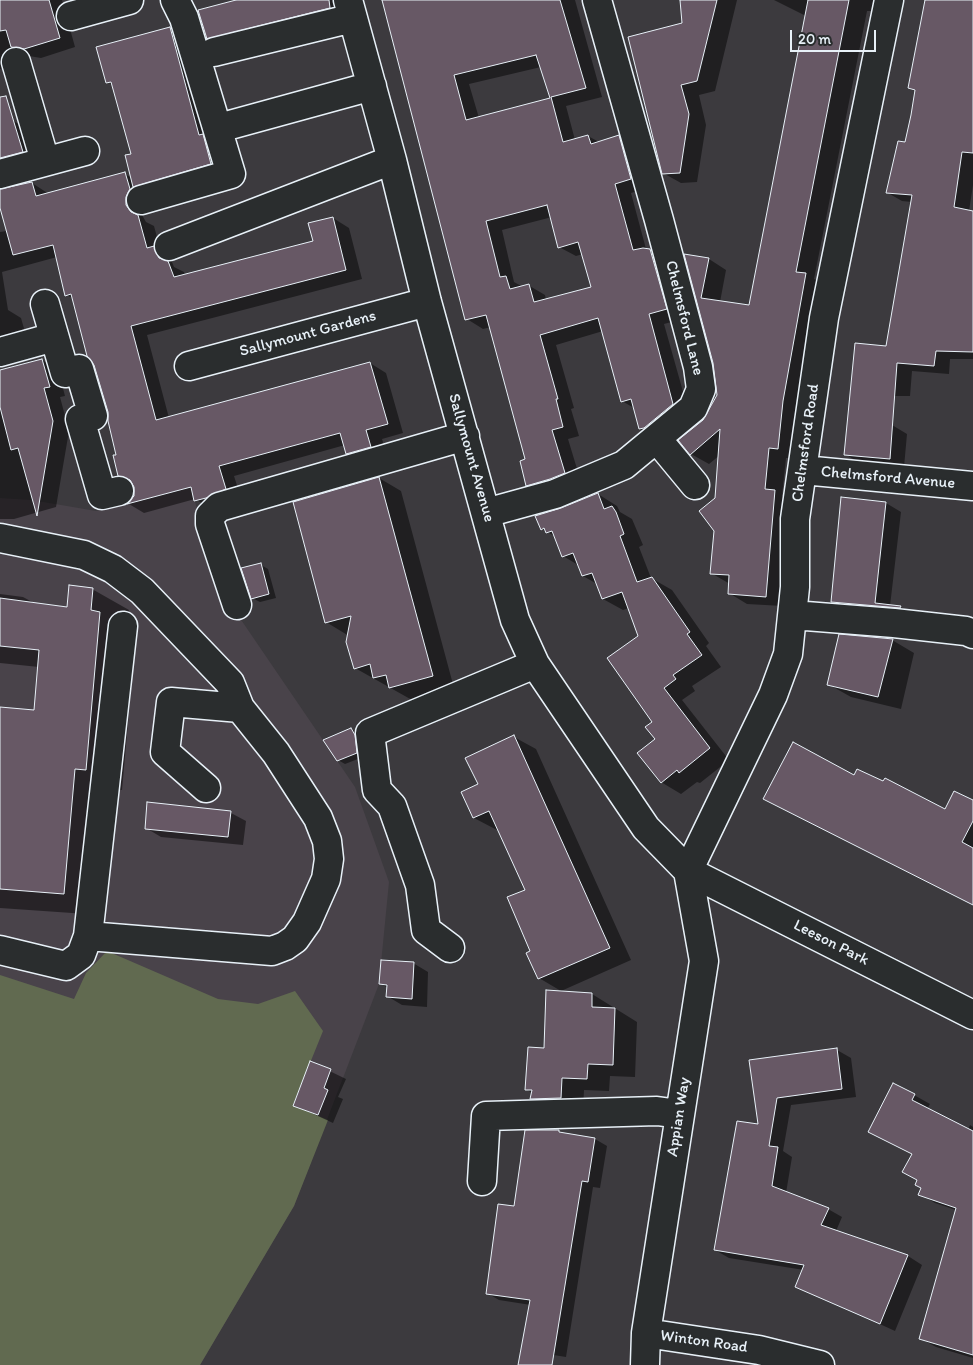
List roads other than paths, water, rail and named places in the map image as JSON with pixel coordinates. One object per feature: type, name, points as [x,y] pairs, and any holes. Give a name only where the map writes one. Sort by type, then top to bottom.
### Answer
[{"type":"street","points":[[71,16],[129,0]]},
{"type":"street","points":[[141,200],[231,174],[219,128],[184,18],[175,0]]},
{"type":"street","name":"Chelmsford Lane","points":[[486,513],[555,494],[614,471],[657,439],[693,408],[701,388],[700,378],[598,0]]},
{"type":"street","name":"Chelmsford Road","points":[[688,871],[781,676],[788,654],[794,615],[795,519],[824,318],[889,0]]},
{"type":"street","points":[[214,52],[350,9]]},
{"type":"street","name":"Sallymount Avenue","points":[[350,9],[392,160],[426,302],[515,620],[535,664],[646,828],[688,871]]},
{"type":"street","points":[[16,62],[45,161]]},
{"type":"street","points":[[219,128],[372,86]]},
{"type":"street","points":[[0,174],[85,151]]},
{"type":"street","points":[[169,246],[392,160]]},
{"type":"street","name":"Sallymount Gardens","points":[[189,366],[426,302]]},
{"type":"street","points":[[45,304],[65,373],[79,369],[93,416],[80,420],[102,495],[119,491]]},
{"type":"street","points":[[0,352],[54,337]]},
{"type":"street","points":[[237,604],[210,524],[210,516],[219,507],[465,436]]},
{"type":"street","points":[[657,439],[695,485]]},
{"type":"street","name":"Chelmsford Avenue","points":[[803,470],[973,486]]},
{"type":"street","points":[[0,538],[84,555],[102,562],[127,578],[230,683],[240,708],[276,753],[302,791],[318,818],[327,841],[326,879],[307,922],[295,938],[285,946],[272,951],[88,936]]},
{"type":"street","points":[[794,615],[894,623],[966,631],[973,634]]},
{"type":"street","points":[[0,950],[66,966],[81,955],[88,936],[123,626]]},
{"type":"street","points":[[450,948],[426,930],[420,885],[392,806],[377,790],[370,733],[535,664]]},
{"type":"street","points":[[206,788],[165,752],[171,702],[240,708]]},
{"type":"street","name":"Leeson Park","points":[[688,871],[973,1015]]},
{"type":"street","name":"Appian Way","points":[[645,1365],[646,1333],[704,961],[688,871]]},
{"type":"street","points":[[482,1182],[486,1116],[657,1111],[679,1114]]},
{"type":"street","name":"Winton Road","points":[[646,1333],[759,1350],[820,1365]]}]
